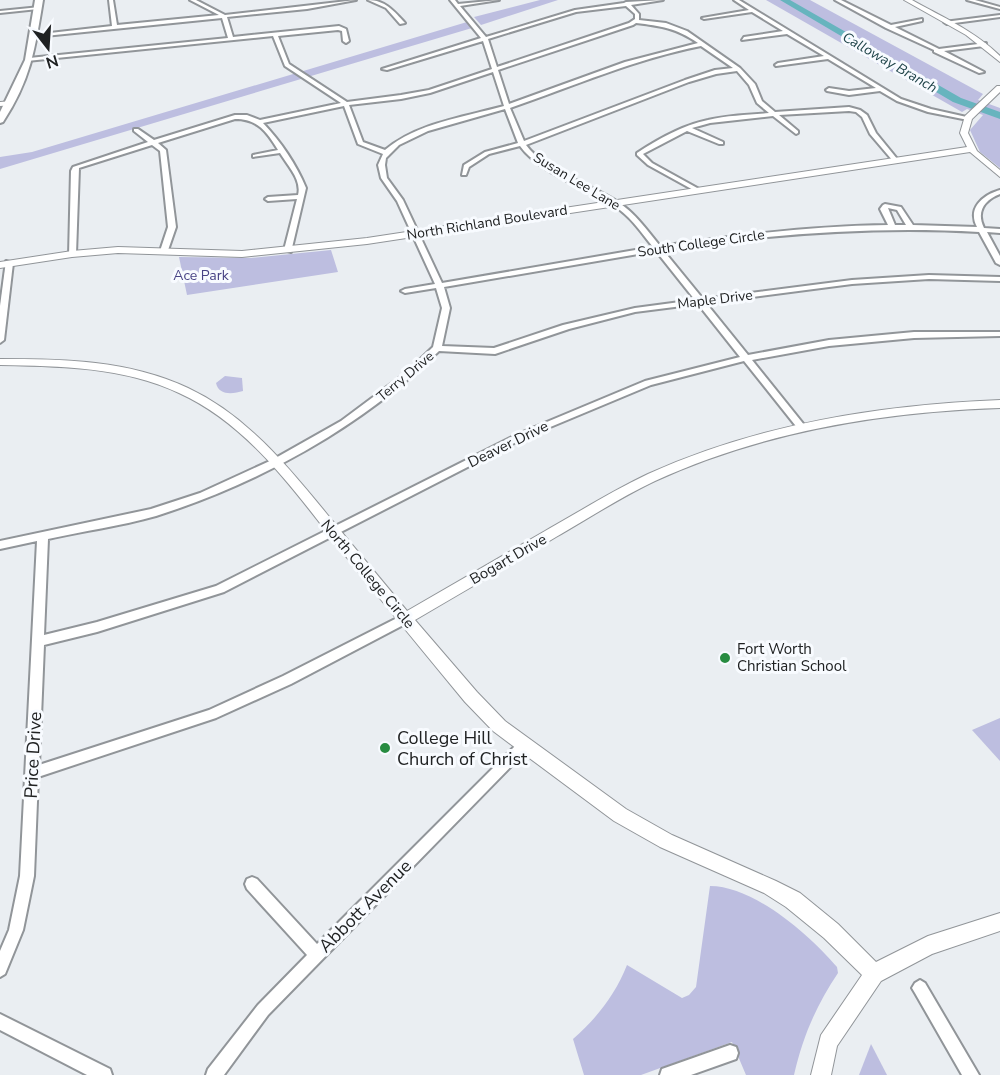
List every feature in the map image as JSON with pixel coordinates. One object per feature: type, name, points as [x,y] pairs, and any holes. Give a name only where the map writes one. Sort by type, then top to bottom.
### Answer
[{"type":"main road","points":[[0,120],[5,104],[29,60],[35,35],[38,4]]},
{"type":"street","points":[[111,0],[115,27]]},
{"type":"street","points":[[192,0],[224,16],[231,39]]},
{"type":"street","points":[[35,35],[354,0]]},
{"type":"street","points":[[370,0],[388,7],[402,23]]},
{"type":"street","name":"Susan Lee Lane","points":[[452,0],[485,39],[507,107],[522,144],[538,161],[615,203],[632,216],[802,428]]},
{"type":"street","points":[[458,5],[497,0]]},
{"type":"street","points":[[385,69],[575,11],[661,0]]},
{"type":"street","points":[[736,0],[883,89],[919,108],[971,115]]},
{"type":"street","points":[[838,1],[847,0]]},
{"type":"street","points":[[907,0],[984,44],[1000,60]]},
{"type":"street","points":[[969,0],[1000,9]]},
{"type":"street","points":[[838,1],[981,72]]},
{"type":"street","points":[[626,3],[637,14],[635,21]]},
{"type":"street","points":[[0,12],[38,4]]},
{"type":"street","points":[[704,18],[751,11]]},
{"type":"street","points":[[947,22],[1000,16]]},
{"type":"street","points":[[888,27],[920,20]]},
{"type":"street","points":[[259,123],[346,104],[413,95],[495,70],[621,28],[635,21],[676,28],[738,69],[752,84],[759,102],[796,132]]},
{"type":"street","points":[[29,60],[334,28],[344,30],[346,41]]},
{"type":"street","points":[[744,39],[788,32]]},
{"type":"street","points":[[275,34],[287,65],[346,104],[360,143],[386,153],[396,145],[425,131],[507,107],[662,52],[701,44]]},
{"type":"street","points":[[936,51],[1000,42]]},
{"type":"street","points":[[778,64],[829,57]]},
{"type":"street","points":[[464,174],[466,166],[487,153],[522,144],[687,81],[715,72],[738,69]]},
{"type":"street","points":[[1000,88],[971,115],[964,133],[971,149],[1000,174]]},
{"type":"street","points":[[829,90],[850,96],[883,89]]},
{"type":"street","points":[[986,101],[1000,102]]},
{"type":"street","points":[[697,190],[650,164],[639,154],[653,145],[710,121],[771,114],[857,109],[865,116],[873,134],[895,160]]},
{"type":"street","points":[[72,254],[75,168],[152,141],[243,116],[259,123],[274,138],[303,188],[288,250]]},
{"type":"street","points":[[688,129],[721,143]]},
{"type":"street","points":[[136,130],[163,150],[172,227],[164,251]]},
{"type":"street","name":"North Richland Boulevard","points":[[5,264],[118,250],[243,254],[288,250],[971,149]]},
{"type":"street","points":[[255,156],[283,151]]},
{"type":"street","name":"Terry Drive","points":[[0,545],[152,513],[192,501],[276,462],[367,407],[394,388],[437,348],[446,308],[439,285],[400,200],[383,175],[382,164],[386,153]]},
{"type":"street","points":[[1000,192],[979,205],[977,221],[1000,262]]},
{"type":"street","points":[[268,200],[302,197]]},
{"type":"street","points":[[893,228],[884,209],[885,206],[899,208],[912,228]]},
{"type":"street","name":"South College Circle","points":[[405,291],[657,248],[782,232],[893,228],[1000,231]]},
{"type":"street","points":[[0,340],[5,264]]},
{"type":"street","name":"Maple Drive","points":[[437,348],[495,351],[566,327],[634,310],[701,300],[883,279],[929,277],[1000,279]]},
{"type":"street","name":"Deaver Drive","points":[[39,641],[97,627],[220,589],[532,431],[648,383],[746,358],[829,343],[914,334],[1000,334]]},
{"type":"street","name":"North College Circle","points":[[0,362],[90,364],[133,372],[165,382],[204,400],[229,418],[276,462],[405,619],[499,726],[620,815],[707,861],[770,887],[793,900],[831,931],[874,974]]},
{"type":"street","name":"Bogart Drive","points":[[31,773],[212,714],[287,680],[405,619],[615,496],[666,471],[737,445],[802,428],[879,412],[957,405],[1000,404]]},
{"type":"street","name":"Price Drive","points":[[0,969],[16,930],[27,876],[43,536]]},
{"type":"street","name":"Abbott Avenue","points":[[214,1075],[263,1010],[524,745]]},
{"type":"street","points":[[252,884],[316,954]]},
{"type":"street","points":[[821,1075],[828,1042],[874,974],[928,946],[1000,922]]},
{"type":"street","points":[[920,988],[971,1075]]},
{"type":"street","points":[[0,1022],[104,1075]]},
{"type":"street","points":[[668,1075],[730,1053]]},
{"type":"green space","points":[[540,0],[558,0],[481,25],[474,17]]},
{"type":"green space","points":[[766,0],[810,0],[983,94],[978,100],[1000,108],[1000,168],[980,152],[970,130],[983,115],[967,109],[962,112]]},
{"type":"green space","points":[[467,22],[472,28],[0,169],[0,157],[32,152]]},
{"type":"green space","name":"Ace Park","points":[[331,250],[338,272],[187,295],[179,257],[251,258]]},
{"type":"green space","points":[[225,376],[242,378],[243,391],[231,393],[220,390],[216,383]]},
{"type":"green space","points":[[1000,718],[1000,761],[972,730]]},
{"type":"green space","points":[[710,886],[727,888],[745,894],[780,914],[797,927],[837,967],[838,973],[823,997],[806,1034],[794,1075],[746,1075],[732,1042],[641,1075],[584,1075],[573,1039],[604,1005],[627,965],[682,998],[689,995],[696,987]]},
{"type":"green space","points":[[871,1044],[887,1075],[859,1075]]},
{"type":"waterway","name":"Calloway Branch","points":[[784,0],[957,100],[1000,116]]},
{"type":"place","name":"Fort Worth Christian School","points":[[725,658]]},
{"type":"place","name":"College Hill Church of Christ","points":[[385,748]]}]
